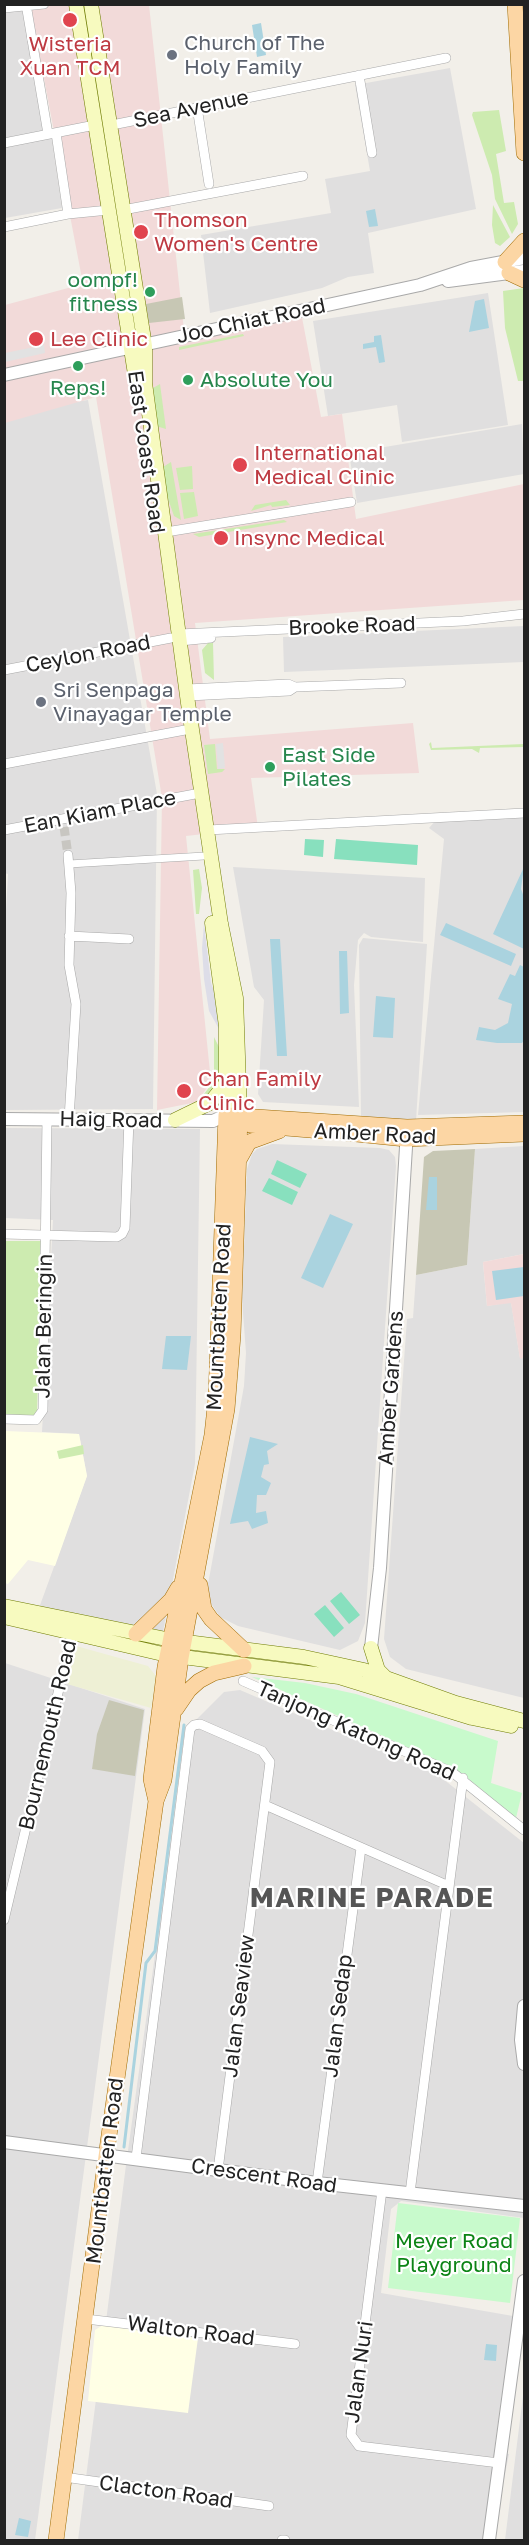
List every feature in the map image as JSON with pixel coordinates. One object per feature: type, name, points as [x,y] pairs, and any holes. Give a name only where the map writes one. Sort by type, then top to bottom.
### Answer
[{"type":"main road","name":"East Coast Road","points":[[76,4],[108,207],[145,383],[166,532],[185,730],[195,794],[204,829]]},
{"type":"main road","name":"East Coast Road","points":[[91,4],[112,125],[138,347],[177,637],[188,693],[204,829]]},
{"type":"main road","points":[[514,4],[525,153]]},
{"type":"main road","points":[[525,241],[507,268],[525,280]]},
{"type":"main road","name":"Mountbatten Road","points":[[156,1801],[151,1779],[176,1649],[198,1573],[230,1392],[237,1163],[227,1082],[224,998],[204,856],[204,829]]},
{"type":"main road","name":"Mountbatten Road","points":[[57,2541],[106,2155],[156,1801],[164,1780],[172,1717],[183,1580],[212,1435],[216,1398],[236,998],[204,829]]},
{"type":"main road","points":[[175,1120],[210,1103],[227,1082]]},
{"type":"main road","name":"Amber Road","points":[[230,1119],[283,1130],[525,1134]]},
{"type":"main road","name":"Amber Road","points":[[230,1119],[406,1133],[525,1123]]},
{"type":"main road","points":[[237,1163],[249,1142],[283,1130]]},
{"type":"main road","points":[[198,1573],[204,1609],[223,1632],[244,1650]]},
{"type":"main road","points":[[136,1634],[171,1600],[183,1580]]},
{"type":"main road","points":[[4,1606],[74,1626],[176,1649],[244,1650],[304,1658],[351,1668],[456,1703],[525,1721]]},
{"type":"main road","points":[[4,1617],[136,1634],[243,1673]]},
{"type":"main road","points":[[351,1668],[364,1658],[371,1648]]},
{"type":"main road","points":[[371,1648],[378,1670],[386,1679]]},
{"type":"main road","points":[[172,1717],[189,1690],[214,1672],[339,1677],[472,1718],[525,1728]]},
{"type":"street","points":[[4,8],[44,4]]},
{"type":"street","points":[[23,6],[72,213]]},
{"type":"street","name":"Sea Avenue","points":[[112,125],[446,58]]},
{"type":"street","points":[[359,75],[372,153]]},
{"type":"street","points":[[197,107],[209,184]]},
{"type":"street","points":[[4,143],[95,125]]},
{"type":"street","points":[[123,210],[303,176]]},
{"type":"street","points":[[4,227],[108,207]]},
{"type":"street","name":"Joo Chiat Road","points":[[507,268],[525,258]]},
{"type":"street","name":"Joo Chiat Road","points":[[4,375],[427,283],[471,268],[525,270]]},
{"type":"street","name":"East Coast Road","points":[[166,532],[351,502]]},
{"type":"street","name":"Brooke Road","points":[[177,637],[463,621],[525,614]]},
{"type":"street","name":"Brooke Road","points":[[177,637],[451,628],[525,621]]},
{"type":"street","name":"Ceylon Road","points":[[4,670],[177,637]]},
{"type":"street","points":[[188,693],[232,690],[289,691],[295,687],[401,683]]},
{"type":"street","points":[[4,764],[185,730]]},
{"type":"street","name":"Ean Kiam Place","points":[[4,830],[63,823],[195,794]]},
{"type":"street","points":[[204,829],[525,813]]},
{"type":"street","points":[[69,1119],[76,1004],[69,965],[69,860],[204,856]]},
{"type":"street","points":[[69,936],[129,939]]},
{"type":"street","name":"Haig Road","points":[[4,1119],[230,1119]]},
{"type":"street","points":[[45,1234],[47,1119]]},
{"type":"street","points":[[4,1234],[117,1237],[122,1234],[125,1228],[129,1119]]},
{"type":"street","name":"Amber Gardens","points":[[371,1648],[380,1568],[406,1133]]},
{"type":"street","name":"Jalan Beringin","points":[[4,1419],[36,1420],[42,1415],[45,1234]]},
{"type":"street","name":"Bournemouth Road","points":[[4,1920],[74,1626]]},
{"type":"street","name":"Tanjong Katong Road","points":[[243,1673],[463,1778],[525,1830]]},
{"type":"street","name":"Jalan Seaview","points":[[190,1730],[194,1725],[201,1724],[267,1755],[270,1762],[218,2170]]},
{"type":"street","name":"Mountbatten Road","points":[[136,2158],[190,1730]]},
{"type":"street","points":[[410,2193],[463,1778]]},
{"type":"street","points":[[265,1805],[449,1886]]},
{"type":"street","name":"Jalan Sedap","points":[[317,2183],[361,1848]]},
{"type":"street","points":[[524,2059],[525,2006]]},
{"type":"street","name":"Crescent Road","points":[[4,2142],[317,2183],[525,2206]]},
{"type":"street","name":"Jalan Nuri","points":[[382,2190],[351,2434],[359,2446],[499,2463]]},
{"type":"street","points":[[489,2541],[525,2281]]},
{"type":"street","name":"Walton Road","points":[[86,2319],[295,2344]]},
{"type":"street","name":"Clacton Road","points":[[64,2477],[269,2506]]},
{"type":"shaded area","points":[[5,5],[22,5],[52,138],[62,208],[5,218]]},
{"type":"shaded area","points":[[30,5],[149,5],[185,340],[300,307],[321,417],[342,414],[356,519],[524,484],[524,600],[195,623],[210,739],[413,723],[419,773],[251,778],[258,828],[186,836],[211,1082],[197,1102],[157,1110],[162,798],[96,397],[5,423],[5,305],[83,284]]},
{"type":"shaded area","points":[[450,68],[476,209],[368,233],[374,273],[348,277],[322,288],[210,313],[201,235],[331,213],[325,179],[370,171],[355,85]]},
{"type":"shaded area","points":[[488,293],[508,425],[402,442],[397,405],[328,416],[313,321]]},
{"type":"shaded area","points":[[182,297],[185,319],[149,323],[146,304]]},
{"type":"shaded area","points":[[44,345],[45,353],[5,362],[5,353]]},
{"type":"shaded area","points":[[88,400],[157,794],[153,1109],[5,1110],[4,947],[8,874],[4,873],[4,422],[14,412]]},
{"type":"shaded area","points":[[522,424],[524,474],[357,503],[349,453]]},
{"type":"shaded area","points":[[524,626],[524,662],[284,672],[283,637]]},
{"type":"shaded area","points":[[223,743],[225,768],[218,769],[216,744]]},
{"type":"shaded area","points":[[524,817],[524,1112],[418,1115],[444,839],[429,828],[437,819]]},
{"type":"shaded area","points":[[233,867],[425,878],[423,942],[371,937],[364,933],[358,940],[354,985],[359,1107],[263,1102],[258,1094],[264,1000],[254,987]]},
{"type":"shaded area","points":[[204,924],[211,983],[217,999],[219,1029],[209,1011],[204,979],[202,948]]},
{"type":"shaded area","points":[[363,938],[427,944],[416,1121],[361,1117],[359,945]]},
{"type":"shaded area","points":[[5,1128],[200,1129],[195,1464],[162,1637],[39,1608],[87,1476],[79,1434],[42,1432],[53,1220],[5,1218]]},
{"type":"shaded area","points":[[272,1144],[380,1148],[389,1150],[395,1157],[365,1623],[358,1641],[340,1650],[238,1626],[220,1617],[208,1599],[207,1590],[244,1386],[246,1353],[242,1299],[247,1169],[252,1154],[257,1149]]},
{"type":"shaded area","points":[[524,1146],[524,1254],[483,1262],[487,1306],[511,1302],[520,1358],[524,1358],[524,1698],[406,1669],[390,1657],[384,1639],[407,1319],[413,1318],[416,1275],[467,1265],[475,1149]]},
{"type":"shaded area","points":[[475,1149],[467,1265],[416,1275],[424,1157],[433,1151]]},
{"type":"shaded area","points":[[524,1254],[524,1358],[520,1359],[511,1303],[487,1306],[483,1262]]},
{"type":"shaded area","points":[[5,1431],[79,1434],[87,1476],[55,1566],[28,1560],[8,1584],[5,1583]]},
{"type":"shaded area","points":[[76,1646],[148,1666],[156,1676],[151,1708],[67,1684]]},
{"type":"shaded area","points":[[5,1663],[145,1709],[35,2540],[5,2540]]},
{"type":"shaded area","points":[[240,1690],[438,1775],[524,1843],[524,2218],[401,2201],[391,2209],[381,2293],[513,2316],[494,2451],[509,2454],[492,2540],[78,2540],[126,2165],[186,1730],[224,1692]]},
{"type":"shaded area","points":[[109,1700],[144,1710],[135,1776],[92,1769],[97,1734]]},
{"type":"shaded area","points":[[103,2325],[198,2338],[188,2413],[88,2401],[95,2330]]},
{"type":"shaded area","points":[[524,2388],[524,2540],[505,2540]]},
{"type":"green space","points":[[499,110],[506,151],[496,154],[504,203],[514,202],[518,224],[512,234],[495,199],[492,175],[472,115],[473,112]]},
{"type":"green space","points":[[493,205],[510,237],[500,246],[495,243],[492,225]]},
{"type":"green space","points":[[524,288],[524,381],[518,381],[505,328],[503,291]]},
{"type":"green space","points":[[243,334],[244,336],[179,350],[179,347]]},
{"type":"green space","points":[[160,384],[166,429],[156,426],[153,388]]},
{"type":"green space","points":[[171,462],[181,520],[174,516],[164,487],[163,467]]},
{"type":"green space","points":[[192,466],[193,489],[180,490],[176,468]]},
{"type":"green space","points":[[194,492],[198,516],[184,519],[180,493]]},
{"type":"green space","points":[[286,500],[290,505],[272,507],[271,505],[251,511],[255,505]]},
{"type":"green space","points":[[284,520],[287,522],[199,537],[193,534]]},
{"type":"green space","points":[[208,643],[213,643],[214,680],[205,673],[202,650]]},
{"type":"green space","points":[[431,742],[432,748],[524,744],[524,747],[480,748],[479,753],[472,749],[431,750],[429,744]]},
{"type":"green space","points":[[215,744],[217,769],[225,769],[222,772],[208,774],[204,745]]},
{"type":"green space","points":[[305,839],[324,840],[323,857],[304,855]]},
{"type":"green space","points":[[336,839],[418,845],[417,865],[334,859]]},
{"type":"green space","points":[[199,869],[202,888],[199,914],[196,914],[193,870]]},
{"type":"green space","points":[[214,1037],[219,1047],[219,1085],[207,1097],[204,1094],[214,1081]]},
{"type":"green space","points":[[277,1160],[307,1174],[300,1188],[271,1174]]},
{"type":"green space","points":[[269,1178],[298,1192],[292,1205],[262,1191]]},
{"type":"green space","points":[[4,1241],[41,1241],[37,1417],[5,1416]]},
{"type":"green space","points":[[83,1445],[84,1454],[59,1459],[57,1451]]},
{"type":"green space","points":[[341,1592],[360,1615],[349,1624],[330,1601]]},
{"type":"green space","points":[[325,1605],[344,1628],[334,1637],[314,1614]]},
{"type":"green space","points":[[252,1677],[305,1683],[356,1694],[498,1741],[491,1783],[522,1793],[516,1818],[465,1776],[449,1766]]},
{"type":"green space","name":"Meyer Road Playground","points":[[398,2203],[520,2218],[510,2303],[388,2288]]},
{"type":"water","points":[[261,23],[266,55],[257,57],[252,25]]},
{"type":"water","points":[[375,209],[378,226],[369,227],[366,211]]},
{"type":"water","points":[[484,299],[489,328],[469,332],[475,301]]},
{"type":"water","points":[[381,335],[385,362],[379,363],[376,347],[363,349],[363,344],[374,342],[374,336]]},
{"type":"water","points":[[524,867],[521,889],[524,897],[524,949],[493,934]]},
{"type":"water","points":[[446,923],[516,954],[511,966],[440,935]]},
{"type":"water","points":[[270,939],[280,939],[287,1056],[277,1056]]},
{"type":"water","points":[[339,951],[347,951],[349,1013],[340,1014]]},
{"type":"water","points":[[520,965],[524,967],[524,1040],[522,1043],[497,1043],[476,1040],[479,1027],[495,1030],[508,1023],[512,1004],[498,999],[510,974],[515,976]]},
{"type":"water","points":[[376,996],[395,998],[393,1038],[373,1037]]},
{"type":"water","points":[[429,1177],[437,1177],[437,1210],[426,1210]]},
{"type":"water","points":[[330,1214],[353,1224],[323,1288],[301,1278]]},
{"type":"water","points":[[524,1267],[524,1296],[496,1300],[492,1271]]},
{"type":"water","points":[[166,1336],[191,1336],[187,1370],[162,1369]]},
{"type":"water","points":[[250,1437],[278,1444],[267,1451],[269,1464],[264,1465],[261,1477],[271,1483],[266,1495],[257,1495],[256,1513],[266,1511],[268,1523],[252,1529],[248,1521],[230,1524]]},
{"type":"water","points":[[486,2344],[497,2345],[496,2361],[484,2360]]},
{"type":"water","points":[[19,2518],[31,2521],[28,2537],[15,2535]]},
{"type":"waterway","points":[[124,2147],[146,1963],[155,1951],[184,1725]]},
{"type":"tunnel","points":[[64,827],[68,855]]},
{"type":"place","name":"Wisteria Xuan TCM","points":[[70,20]]},
{"type":"place","name":"Church of The Holy Family","points":[[172,55]]},
{"type":"place","name":"Thomson Women's Centre","points":[[141,232]]},
{"type":"place","name":"oompf! fitness","points":[[150,292]]},
{"type":"place","name":"Lee Clinic","points":[[36,339]]},
{"type":"place","name":"Reps!","points":[[78,366]]},
{"type":"place","name":"Absolute You","points":[[188,380]]},
{"type":"place","name":"International Medical Clinic","points":[[240,465]]},
{"type":"place","name":"Insync Medical","points":[[221,538]]},
{"type":"place","name":"Sri Senpaga Vinayagar Temple","points":[[41,702]]},
{"type":"place","name":"East Side Pilates","points":[[270,767]]},
{"type":"place","name":"Chan Family Clinic","points":[[184,1091]]},
{"type":"district","name":"MARINE PARADE","points":[[372,1898]]}]
